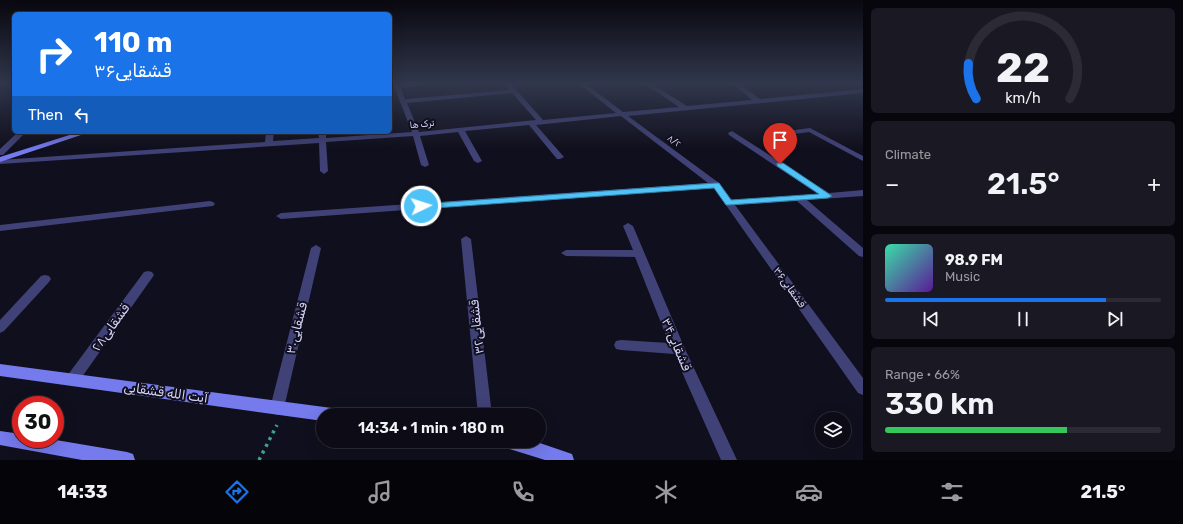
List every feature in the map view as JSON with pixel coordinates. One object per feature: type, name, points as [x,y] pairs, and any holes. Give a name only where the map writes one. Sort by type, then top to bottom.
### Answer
[{"type":"street","points":[[405,105],[416,134],[425,165]]},
{"type":"street","points":[[527,105],[540,121]]},
{"type":"street","name":"۸/۲","points":[[609,105],[716,185]]},
{"type":"street","points":[[681,105],[687,109]]},
{"type":"street","name":"ترک ها","points":[[0,161],[322,142],[714,105]]},
{"type":"street","points":[[530,122],[560,157]]},
{"type":"street","points":[[461,130],[478,161]]},
{"type":"street","points":[[779,134],[810,130],[863,159]]},
{"type":"street","points":[[732,133],[828,196]]},
{"type":"street","points":[[0,153],[20,134]]},
{"type":"street","points":[[0,161],[80,134]]},
{"type":"street","points":[[269,145],[270,134]]},
{"type":"street","points":[[322,134],[324,171]]},
{"type":"street","points":[[281,216],[716,185]]},
{"type":"street","name":"قشقایی۳۶","points":[[716,185],[863,389]]},
{"type":"street","points":[[729,203],[863,193]]},
{"type":"street","points":[[799,198],[863,254]]},
{"type":"street","points":[[0,228],[210,204]]},
{"type":"street","name":"قشقایی۳۴","points":[[628,226],[678,349],[729,460]]},
{"type":"street","name":"قشقایی۳۲","points":[[466,239],[484,408]]},
{"type":"street","name":"قشقایی۳۰","points":[[281,408],[316,248]]},
{"type":"street","points":[[566,253],[640,254]]},
{"type":"street","name":"قشقایی۲۸","points":[[72,380],[148,275]]},
{"type":"street","points":[[0,328],[45,279]]},
{"type":"street","points":[[621,345],[678,349]]},
{"type":"street","name":"آیت الله قشقایی","points":[[0,370],[316,413]]},
{"type":"street","points":[[0,438],[127,460]]},
{"type":"street","points":[[532,448],[566,460]]},
{"type":"path","points":[[259,460],[281,408]]},
{"type":"route","points":[[421,206],[716,185],[729,203],[828,196],[780,164]]}]
